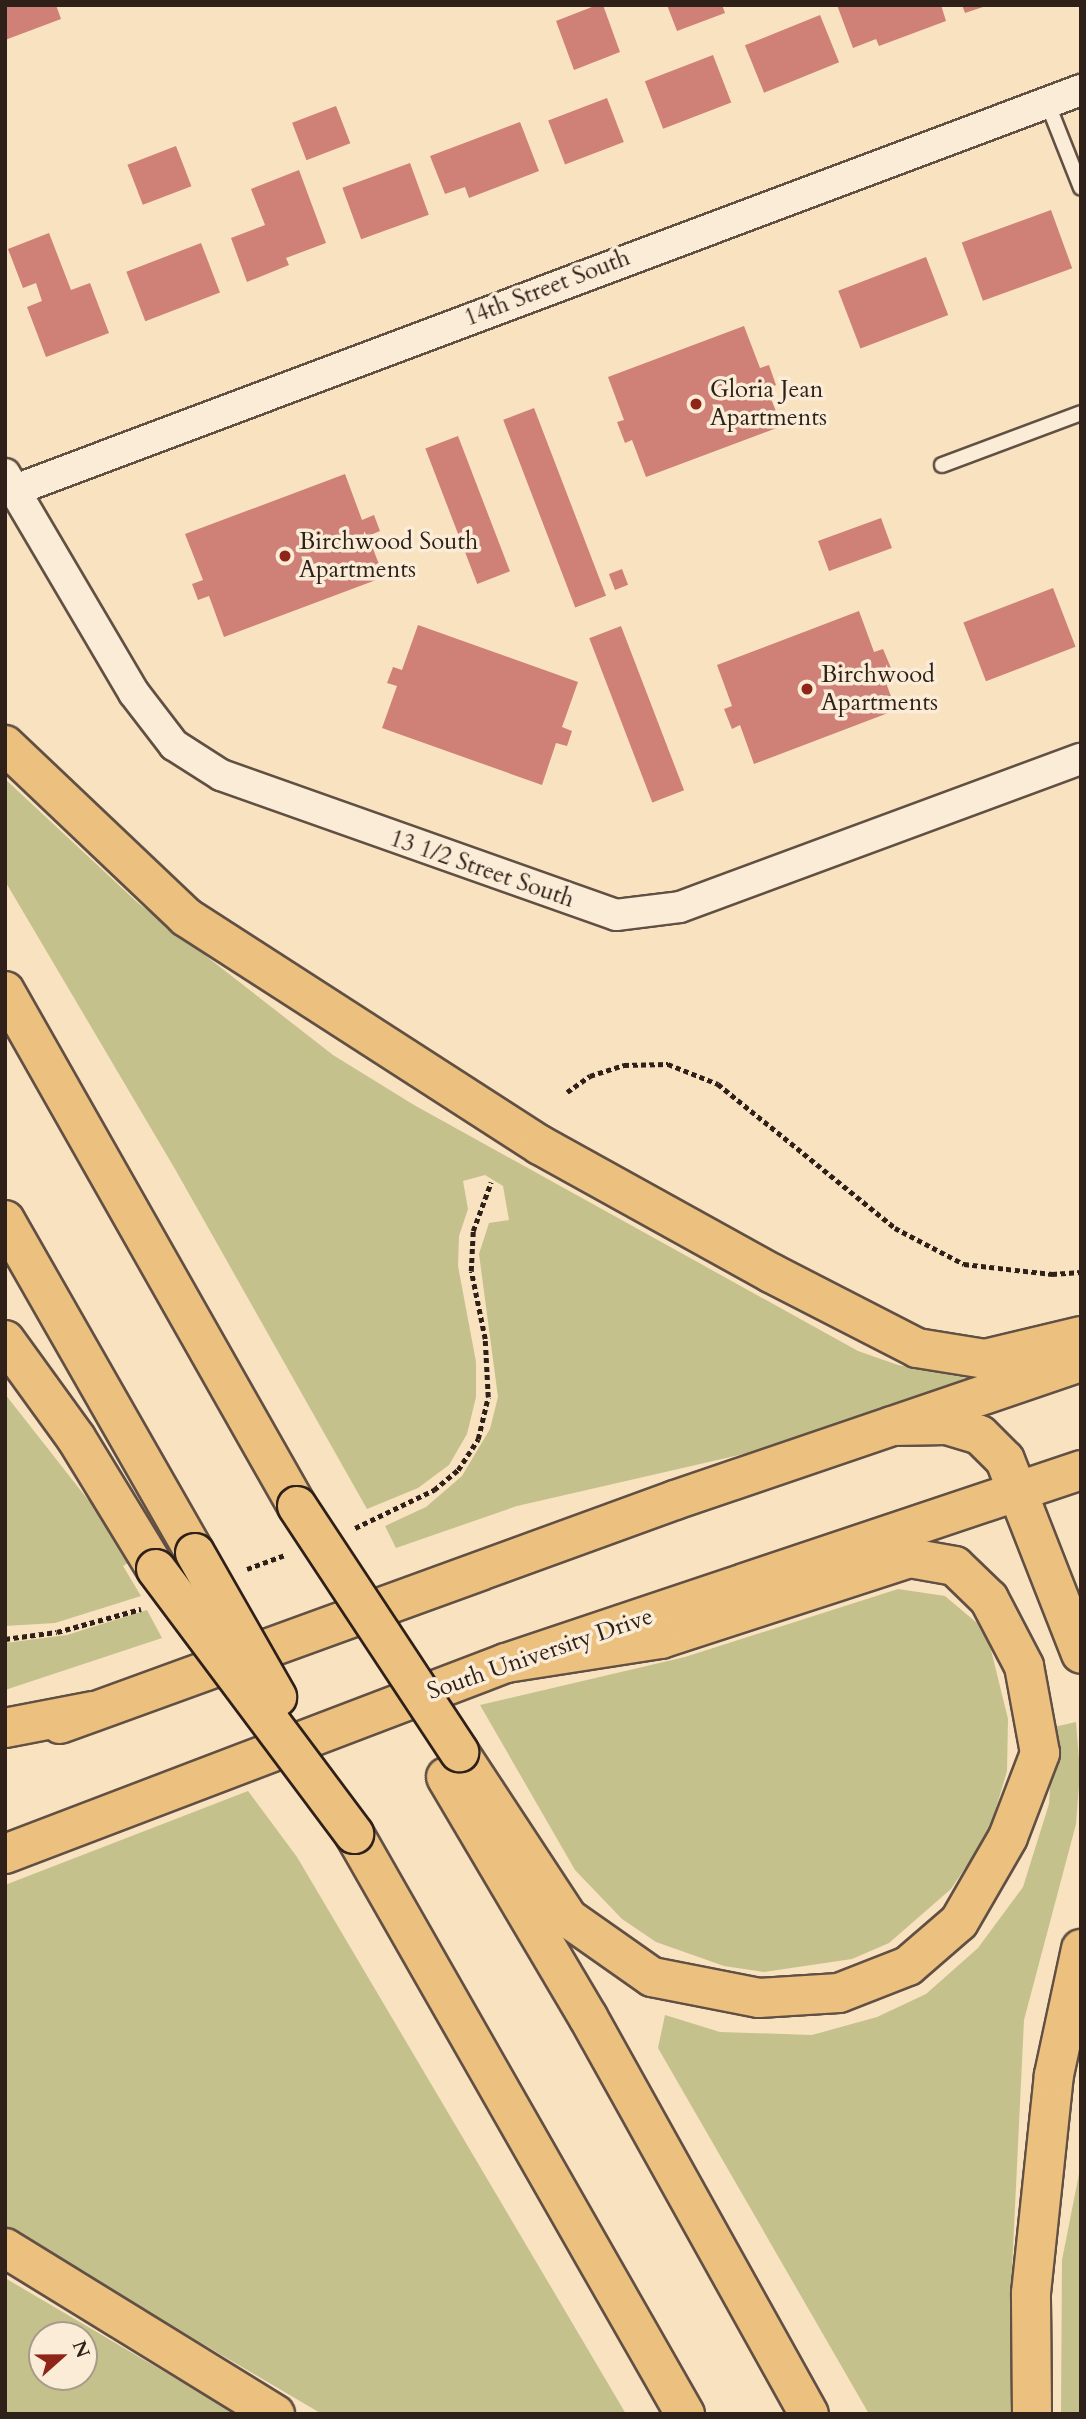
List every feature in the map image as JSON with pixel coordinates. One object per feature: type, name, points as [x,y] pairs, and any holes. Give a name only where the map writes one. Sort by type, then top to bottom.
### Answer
[{"type":"main road","points":[[5,745],[186,917],[540,1145],[771,1273],[917,1348],[985,1359],[1081,1336]]},
{"type":"main road","points":[[5,992],[297,1506],[448,1756],[588,2017],[809,2414]]},
{"type":"main road","points":[[5,1220],[685,2414]]},
{"type":"main road","points":[[5,1340],[76,1438],[154,1587],[354,1834]]},
{"type":"main road","points":[[5,1745],[93,1711],[892,1426],[1081,1362]]},
{"type":"main road","points":[[892,1426],[947,1425],[980,1435],[1005,1460],[1020,1491],[1081,1654]]},
{"type":"main road","name":"South University Drive","points":[[5,1854],[506,1663],[1081,1470]]},
{"type":"main road","points":[[448,1756],[569,1918],[652,1977],[759,1998],[839,1993],[908,1966],[959,1922],[1009,1837],[1040,1753],[1024,1665],[989,1599],[955,1566],[910,1558],[661,1639],[506,1663]]},
{"type":"main road","points":[[5,1728],[93,1711]]},
{"type":"main road","points":[[1032,2414],[1031,2293],[1054,2075],[1081,1949]]},
{"type":"main road","points":[[5,2248],[275,2414]]},
{"type":"street","name":"14th Street South","points":[[10,482],[1081,89]]},
{"type":"street","name":"13 1/2 Street South","points":[[10,482],[134,693],[174,745],[221,775],[616,915],[680,907],[1081,759]]},
{"type":"lane","points":[[1047,102],[1081,188]]},
{"type":"lane","points":[[942,465],[1081,412]]},
{"type":"path","points":[[567,1092],[590,1076],[624,1065],[668,1064],[718,1084],[895,1228],[964,1264],[1052,1274],[1081,1272]]},
{"type":"path","points":[[343,1533],[434,1490],[458,1470],[478,1440],[488,1397],[485,1339],[471,1271],[473,1231],[491,1182]]},
{"type":"path","points":[[242,1571],[292,1552]]},
{"type":"path","points":[[5,1639],[57,1632],[154,1587]]},
{"type":"shaded area","points":[[5,779],[138,903],[333,1055],[414,1105],[858,1351],[898,1365],[966,1378],[969,1383],[761,1450],[517,1506],[396,1548],[385,1526],[426,1507],[462,1476],[490,1429],[498,1397],[479,1254],[489,1223],[509,1220],[503,1186],[485,1175],[463,1181],[468,1209],[459,1236],[458,1266],[476,1362],[476,1397],[467,1434],[449,1465],[418,1488],[367,1509],[175,1169],[5,881]]},
{"type":"shaded area","points":[[5,1394],[96,1510],[131,1561],[123,1566],[141,1596],[55,1623],[5,1626]]},
{"type":"shaded area","points":[[898,1589],[945,1596],[977,1623],[990,1646],[1008,1719],[1007,1771],[989,1832],[951,1889],[889,1943],[852,1959],[764,1972],[724,1966],[656,1942],[622,1919],[575,1870],[480,1705],[685,1657]]},
{"type":"shaded area","points":[[147,1610],[162,1638],[5,1690],[5,1643],[67,1635]]},
{"type":"shaded area","points":[[1076,1722],[1080,1772],[1076,1824],[1024,2020],[1010,2311],[1015,2414],[869,2414],[658,2048],[665,2015],[720,2032],[812,2035],[877,2017],[926,1994],[978,1948],[1023,1887],[1049,1804],[1054,1727]]},
{"type":"shaded area","points":[[248,1791],[297,1857],[626,2414],[322,2414],[5,2228],[5,1885]]},
{"type":"shaded area","points":[[1081,2164],[1081,2414],[1061,2414],[1062,2260]]},
{"type":"shaded area","points":[[5,2278],[78,2321],[28,2321],[28,2391],[98,2391],[98,2333],[236,2414],[5,2414]]},
{"type":"building","points":[[5,5],[56,5],[61,19],[5,40]]},
{"type":"building","points":[[603,5],[620,52],[574,70],[556,21]]},
{"type":"building","points":[[667,5],[722,5],[725,13],[677,31]]},
{"type":"building","points":[[837,5],[941,5],[946,21],[879,46],[876,39],[853,48]]},
{"type":"building","points":[[962,5],[986,5],[986,6],[965,13]]},
{"type":"building","points":[[820,15],[839,62],[764,93],[745,45]]},
{"type":"building","points":[[713,55],[731,103],[663,129],[645,81]]},
{"type":"building","points":[[607,98],[624,142],[565,164],[548,121]]},
{"type":"building","points":[[336,106],[350,143],[306,160],[292,123]]},
{"type":"building","points":[[520,122],[539,171],[469,198],[465,187],[445,194],[430,156]]},
{"type":"building","points":[[176,146],[191,186],[143,205],[127,165]]},
{"type":"building","points":[[410,163],[429,215],[361,239],[342,188]]},
{"type":"building","points":[[299,170],[326,243],[286,258],[289,265],[247,282],[231,238],[265,225],[251,189]]},
{"type":"building","points":[[1051,210],[1072,268],[983,301],[962,242]]},
{"type":"building","points":[[49,233],[71,290],[90,283],[109,333],[46,357],[27,307],[42,301],[36,283],[23,288],[8,249]]},
{"type":"building","points":[[201,243],[220,292],[145,321],[126,272]]},
{"type":"building","points":[[926,257],[948,315],[860,349],[838,291]]},
{"type":"building","name":"Gloria Jean Apartments","points":[[744,326],[760,368],[769,365],[776,385],[767,389],[782,426],[646,477],[632,440],[625,443],[617,422],[624,420],[608,377]]},
{"type":"building","points":[[534,408],[606,596],[575,607],[503,420]]},
{"type":"building","points":[[458,436],[510,571],[477,584],[425,449]]},
{"type":"building","name":"Birchwood South Apartments","points":[[345,474],[362,520],[374,515],[380,531],[368,536],[384,577],[224,637],[209,596],[198,600],[192,584],[203,580],[185,534]]},
{"type":"building","points":[[881,518],[892,548],[829,571],[818,541]]},
{"type":"building","points":[[622,569],[628,585],[615,590],[609,574]]},
{"type":"building","points":[[1053,588],[1076,647],[986,681],[963,622]]},
{"type":"building","name":"Birchwood Apartments","points":[[859,611],[874,652],[883,649],[891,668],[882,672],[896,710],[754,764],[740,725],[732,729],[724,709],[732,706],[717,665]]},
{"type":"building","name":"Birchwood South Apartments","points":[[418,625],[578,682],[562,727],[572,731],[567,746],[556,743],[542,785],[382,728],[397,686],[387,683],[393,667],[402,670]]},
{"type":"building","points":[[621,626],[684,790],[652,802],[589,638]]},
{"type":"place","name":"Gloria Jean Apartments","points":[[696,404]]},
{"type":"place","name":"Birchwood South Apartments","points":[[285,556]]},
{"type":"place","name":"Birchwood Apartments","points":[[807,689]]}]
